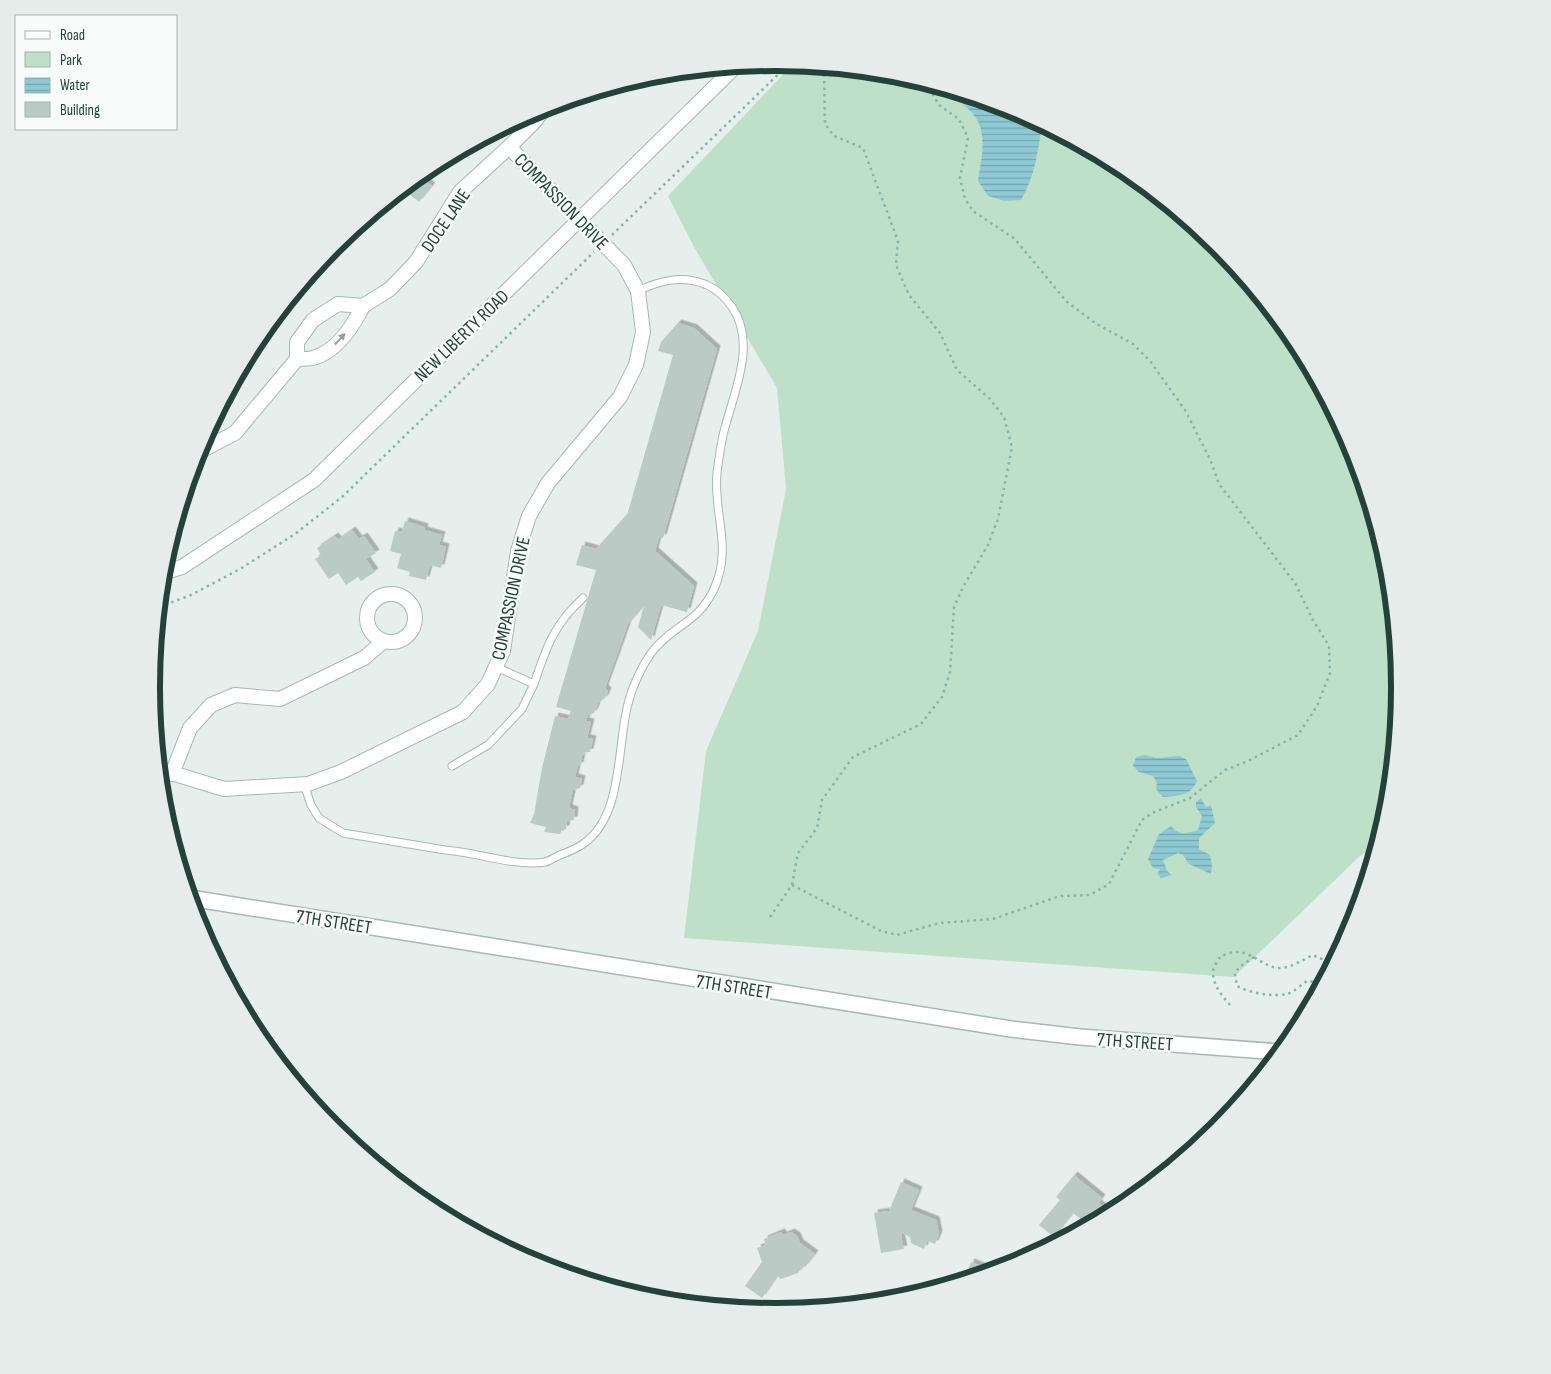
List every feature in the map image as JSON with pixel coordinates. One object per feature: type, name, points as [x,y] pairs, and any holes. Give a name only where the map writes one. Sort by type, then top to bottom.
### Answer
[{"type":"street","name":"NEW LIBERTY ROAD","points":[[171,570],[182,567],[314,480],[728,74]]},
{"type":"street","name":"DOCE LANE","points":[[297,360],[314,358],[335,345],[353,325],[363,306],[390,289],[416,262],[460,192],[536,120]]},
{"type":"street","name":"COMPASSION DRIVE","points":[[166,771],[224,789],[308,784],[341,772],[463,712],[488,684],[503,651],[518,551],[529,516],[548,483],[620,396],[636,365],[643,332],[638,291],[624,265],[509,147]]},
{"type":"street","points":[[209,446],[235,432],[297,360],[297,342],[313,320],[338,304],[363,306]]},
{"type":"street","points":[[166,771],[190,728],[211,704],[236,695],[280,699],[364,658],[384,641]]},
{"type":"street","name":"7TH STREET","points":[[198,899],[1011,1029],[1080,1037],[1271,1051]]},
{"type":"lane","points":[[304,784],[311,805],[319,818],[343,833],[528,863],[547,862],[573,850],[583,844],[602,824],[612,800],[625,716],[632,690],[638,677],[658,645],[699,613],[714,589],[722,566],[724,543],[719,516],[717,477],[719,454],[743,352],[742,332],[738,315],[719,292],[700,282],[672,280],[660,282],[638,291]]},
{"type":"lane","points":[[452,766],[488,745],[522,709],[558,623],[583,598]]},
{"type":"lane","points":[[496,667],[534,684]]},
{"type":"path","points":[[165,605],[191,595],[240,569],[294,534],[342,497],[781,71]]},
{"type":"path","points":[[770,917],[792,885],[798,853],[817,828],[822,800],[853,757],[921,724],[942,697],[950,672],[954,607],[963,587],[988,545],[998,519],[1012,447],[1004,417],[989,398],[957,370],[940,334],[909,295],[896,265],[898,241],[863,148],[834,136],[825,124],[823,74]]},
{"type":"path","points":[[792,885],[882,931],[897,935],[939,923],[993,919],[1060,896],[1090,895],[1109,884],[1142,820],[1147,816],[1190,798],[1225,770],[1248,761],[1298,735],[1317,706],[1330,673],[1329,646],[1313,620],[1295,583],[1219,484],[1210,459],[1185,410],[1150,361],[1133,344],[1095,323],[1066,301],[1015,239],[972,211],[965,199],[960,178],[968,138],[959,119],[939,105],[929,91]]},
{"type":"path","points":[[931,95],[935,92]]},
{"type":"path","points":[[1230,1005],[1222,997],[1216,985],[1213,971],[1220,957],[1235,952],[1254,957],[1278,969],[1290,967],[1299,961],[1313,956],[1326,962]]},
{"type":"path","points":[[1254,957],[1239,967],[1235,974],[1237,986],[1247,992],[1288,994],[1307,981],[1316,982]]},
{"type":"green space","points":[[786,71],[856,77],[896,83],[935,92],[1011,118],[1048,135],[1118,175],[1150,198],[1211,252],[1264,312],[1309,379],[1328,415],[1359,489],[1379,567],[1386,607],[1390,647],[1390,727],[1386,767],[1369,851],[1360,856],[1234,977],[684,938],[706,751],[758,631],[786,489],[777,388],[694,247],[668,196]]},
{"type":"water","points":[[960,101],[1011,118],[1041,132],[1033,173],[1021,200],[1005,201],[988,196],[978,181],[982,155],[981,128],[972,113]]},
{"type":"water","points":[[1145,755],[1157,758],[1179,756],[1186,759],[1197,781],[1187,793],[1163,797],[1156,789],[1157,783],[1153,776],[1139,772],[1133,766],[1136,757]]},
{"type":"water","points":[[1201,798],[1206,807],[1211,805],[1215,823],[1199,838],[1199,849],[1210,855],[1211,874],[1189,864],[1183,855],[1178,853],[1163,860],[1167,871],[1172,875],[1161,878],[1157,874],[1160,869],[1153,868],[1148,859],[1159,834],[1171,826],[1180,833],[1198,830],[1202,816],[1196,807],[1196,802]]},
{"type":"building","points":[[425,181],[432,186],[419,202],[408,193]]},
{"type":"building","points":[[678,323],[694,328],[717,349],[663,538],[659,537],[655,551],[694,586],[687,612],[661,605],[651,640],[638,627],[644,606],[628,624],[605,688],[608,691],[605,698],[598,703],[594,713],[588,715],[586,721],[591,722],[587,738],[593,739],[590,752],[586,752],[582,756],[575,777],[582,779],[580,788],[573,790],[569,808],[575,810],[574,820],[567,821],[566,829],[562,829],[560,834],[544,832],[546,827],[530,823],[534,814],[542,768],[555,716],[568,719],[571,711],[556,707],[596,570],[576,565],[582,545],[596,549],[629,512],[673,355],[658,351],[661,342]]},
{"type":"building","points":[[405,521],[425,527],[424,530],[442,535],[439,545],[446,547],[441,568],[430,565],[426,580],[409,576],[410,572],[397,568],[401,554],[390,551],[395,531],[402,532]]},
{"type":"building","points":[[352,530],[359,539],[364,536],[376,553],[366,559],[375,572],[361,581],[358,577],[346,585],[338,573],[329,579],[315,559],[321,555],[317,548],[335,536],[338,540]]},
{"type":"building","points":[[1074,1175],[1102,1198],[1098,1203],[1104,1207],[1082,1220],[1073,1213],[1053,1236],[1039,1225],[1060,1200],[1056,1197]]},
{"type":"building","points":[[901,1182],[919,1190],[911,1210],[936,1220],[939,1234],[935,1244],[927,1241],[924,1249],[911,1243],[910,1237],[902,1233],[904,1249],[881,1253],[874,1213],[889,1211]]},
{"type":"building","points":[[781,1232],[784,1235],[791,1232],[797,1236],[800,1243],[815,1254],[798,1273],[781,1279],[777,1276],[762,1298],[745,1286],[762,1262],[757,1248],[766,1245],[764,1239]]},
{"type":"building","points":[[971,1262],[982,1267],[973,1270],[967,1272]]}]
